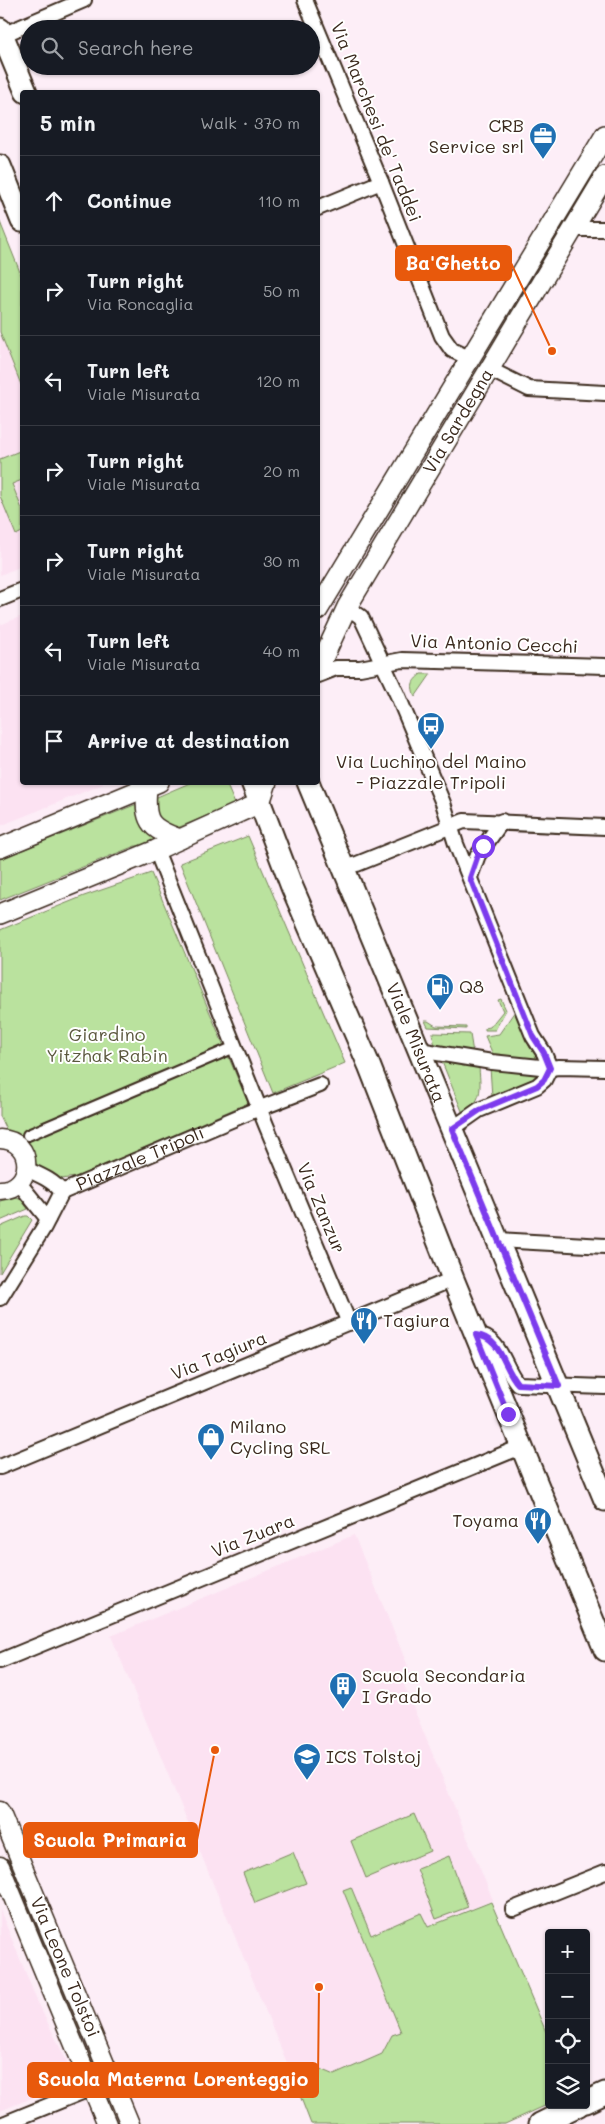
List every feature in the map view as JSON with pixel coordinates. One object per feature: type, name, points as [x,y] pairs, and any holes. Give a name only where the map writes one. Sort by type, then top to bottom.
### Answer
[{"type":"main road","points":[[1,34],[25,90]]},
{"type":"main road","name":"Via Sardegna","points":[[322,603],[605,135]]},
{"type":"main road","points":[[0,166],[20,216]]},
{"type":"main road","name":"Via Sardegna","points":[[320,664],[347,607],[605,176]]},
{"type":"main road","points":[[553,222],[574,229]]},
{"type":"main road","points":[[469,358],[489,370]]},
{"type":"main road","points":[[322,603],[347,607]]},
{"type":"main road","points":[[253,785],[292,887],[372,1074],[452,1280],[605,1650]]},
{"type":"main road","points":[[0,914],[156,850],[260,803],[266,785]]},
{"type":"main road","name":"Viale Misurata","points":[[309,785],[605,1500]]},
{"type":"main road","points":[[0,848],[143,786],[148,818],[158,832],[180,839]]},
{"type":"main road","points":[[590,2100],[605,2093]]},
{"type":"main road","points":[[540,2124],[571,2109]]},
{"type":"street","points":[[35,20],[84,0]]},
{"type":"street","name":"Via Marchesi de' Taddei","points":[[305,0],[313,20]]},
{"type":"street","points":[[1,34],[20,26]]},
{"type":"street","name":"Via Marchesi de' Taddei","points":[[320,36],[446,343],[452,350],[469,358]]},
{"type":"street","points":[[320,207],[381,182]]},
{"type":"street","points":[[574,229],[605,229]]},
{"type":"street","points":[[489,370],[529,389],[605,392]]},
{"type":"street","points":[[0,599],[20,591]]},
{"type":"street","points":[[347,607],[361,617],[398,696],[443,804],[470,878],[533,1036],[544,1053],[550,1068],[544,1080],[537,1086],[480,1110],[452,1129]]},
{"type":"street","name":"Via Antonio Cecchi","points":[[320,674],[336,668],[360,668],[402,660],[605,666]]},
{"type":"street","points":[[343,867],[357,864],[464,821],[605,826]]},
{"type":"street","points":[[470,878],[478,855],[502,821]]},
{"type":"street","points":[[156,850],[260,1108]]},
{"type":"street","points":[[28,1135],[235,1047]]},
{"type":"street","points":[[419,1050],[492,1062],[550,1068],[559,1066],[605,1068]]},
{"type":"street","name":"Piazzale Tripoli","points":[[22,1176],[47,1179],[62,1192],[260,1108],[320,1085]]},
{"type":"street","name":"Via Zanzur","points":[[260,1108],[349,1323]]},
{"type":"street","points":[[0,1190],[10,1188],[22,1176],[26,1159],[22,1150],[14,1142],[2,1135]]},
{"type":"street","points":[[22,1176],[48,1219]]},
{"type":"street","points":[[0,1298],[48,1219],[62,1192]]},
{"type":"street","points":[[499,1240],[605,1246]]},
{"type":"street","name":"Via Tagiura","points":[[0,1467],[452,1280]]},
{"type":"street","points":[[476,1335],[485,1336],[495,1345],[512,1378],[518,1384],[605,1388]]},
{"type":"street","name":"Via Zuara","points":[[0,1661],[521,1447]]},
{"type":"street","name":"Via Leone Tolstoi","points":[[0,1811],[4,1832],[130,2124]]},
{"type":"street","name":"Via Leone Tolstoi","points":[[0,1866],[107,2124]]},
{"type":"street","points":[[514,1909],[605,1872]]},
{"type":"street","points":[[4,2124],[112,2080]]},
{"type":"shaded area","points":[[0,222],[20,272],[20,567],[0,575]]},
{"type":"shaded area","points":[[20,617],[20,785],[101,785],[0,826],[0,625]]},
{"type":"shaded area","name":"ICS Tolstoj","points":[[354,1535],[414,1681],[404,1685],[493,1900],[428,1927],[421,1913],[371,1935],[351,1887],[343,1890],[401,2032],[392,2035],[383,2054],[334,2075],[313,2066],[292,2075],[111,1636]]},
{"type":"shaded area","points":[[0,1910],[38,2003],[76,2080],[0,2111]]},
{"type":"green space","points":[[0,222],[20,272],[20,382],[0,332]]},
{"type":"green space","points":[[20,451],[20,481],[12,484],[20,504],[20,533],[16,535],[0,496],[0,459]]},
{"type":"green space","points":[[421,674],[431,674],[415,697],[413,684],[415,679]]},
{"type":"green space","points":[[185,785],[227,785],[235,804],[170,831],[161,829],[152,800]]},
{"type":"green space","points":[[137,804],[143,824],[157,841],[145,846],[135,846],[0,900],[0,859]]},
{"type":"green space","points":[[248,836],[345,1063],[273,1093],[180,863]]},
{"type":"green space","name":"Giardino Yitzhak Rabin","points":[[151,873],[248,1103],[76,1177],[61,1179],[35,1167],[18,1139],[7,1131],[0,1116],[0,930],[84,896]]},
{"type":"green space","points":[[501,999],[506,1010],[495,1030],[485,1030],[485,1028],[490,1027],[503,1011],[498,1000]]},
{"type":"green space","points":[[515,1011],[530,1048],[538,1052],[540,1060],[494,1057],[485,1036],[499,1034]]},
{"type":"green space","points":[[425,1021],[436,1026],[466,1027],[466,1029],[428,1027]]},
{"type":"green space","points":[[432,1033],[470,1034],[473,1053],[435,1046]]},
{"type":"green space","points":[[440,1057],[479,1068],[479,1094],[474,1104],[464,1116]]},
{"type":"green space","points":[[490,1067],[541,1072],[533,1080],[492,1097]]},
{"type":"green space","points":[[14,1197],[20,1198],[28,1209],[0,1221],[0,1201]]},
{"type":"green space","points":[[25,1216],[32,1220],[0,1273],[0,1227]]},
{"type":"green space","points":[[414,1814],[430,1851],[366,1878],[351,1841]]},
{"type":"green space","points":[[293,1852],[306,1883],[255,1903],[243,1873]]},
{"type":"green space","points":[[449,1856],[468,1907],[436,1919],[417,1869]]},
{"type":"green space","points":[[351,1887],[371,1935],[421,1913],[428,1927],[491,1902],[545,2030],[545,2106],[505,2124],[311,2124],[292,2075],[313,2066],[334,2075],[382,2054],[392,2035],[401,2032],[343,1890]]},
{"type":"place","name":"CRB Service srl","points":[[543,160]]},
{"type":"place","name":"Ba'Ghetto","points":[[552,351]]},
{"type":"place","name":"Via Luchino del Maino - Piazzale Tripoli","points":[[431,750]]},
{"type":"place","name":"Q8","points":[[440,1011]]},
{"type":"place","name":"Tagiura","points":[[364,1345]]},
{"type":"place","name":"Milano Cycling SRL","points":[[211,1461]]},
{"type":"place","name":"Toyama","points":[[538,1545]]},
{"type":"place","name":"Scuola Secondaria I Grado","points":[[343,1710]]},
{"type":"place","name":"Scuola Primaria","points":[[215,1750]]},
{"type":"place","name":"ICS Tolstoj","points":[[307,1781]]},
{"type":"place","name":"Scuola Materna Lorenteggio","points":[[319,1987]]},
{"type":"route","points":[[483,846],[470,878],[533,1036],[544,1053],[550,1068],[544,1080],[537,1086],[471,1114],[452,1129],[559,1386],[518,1384],[512,1378],[500,1351],[485,1336],[476,1335],[508,1414]]}]
